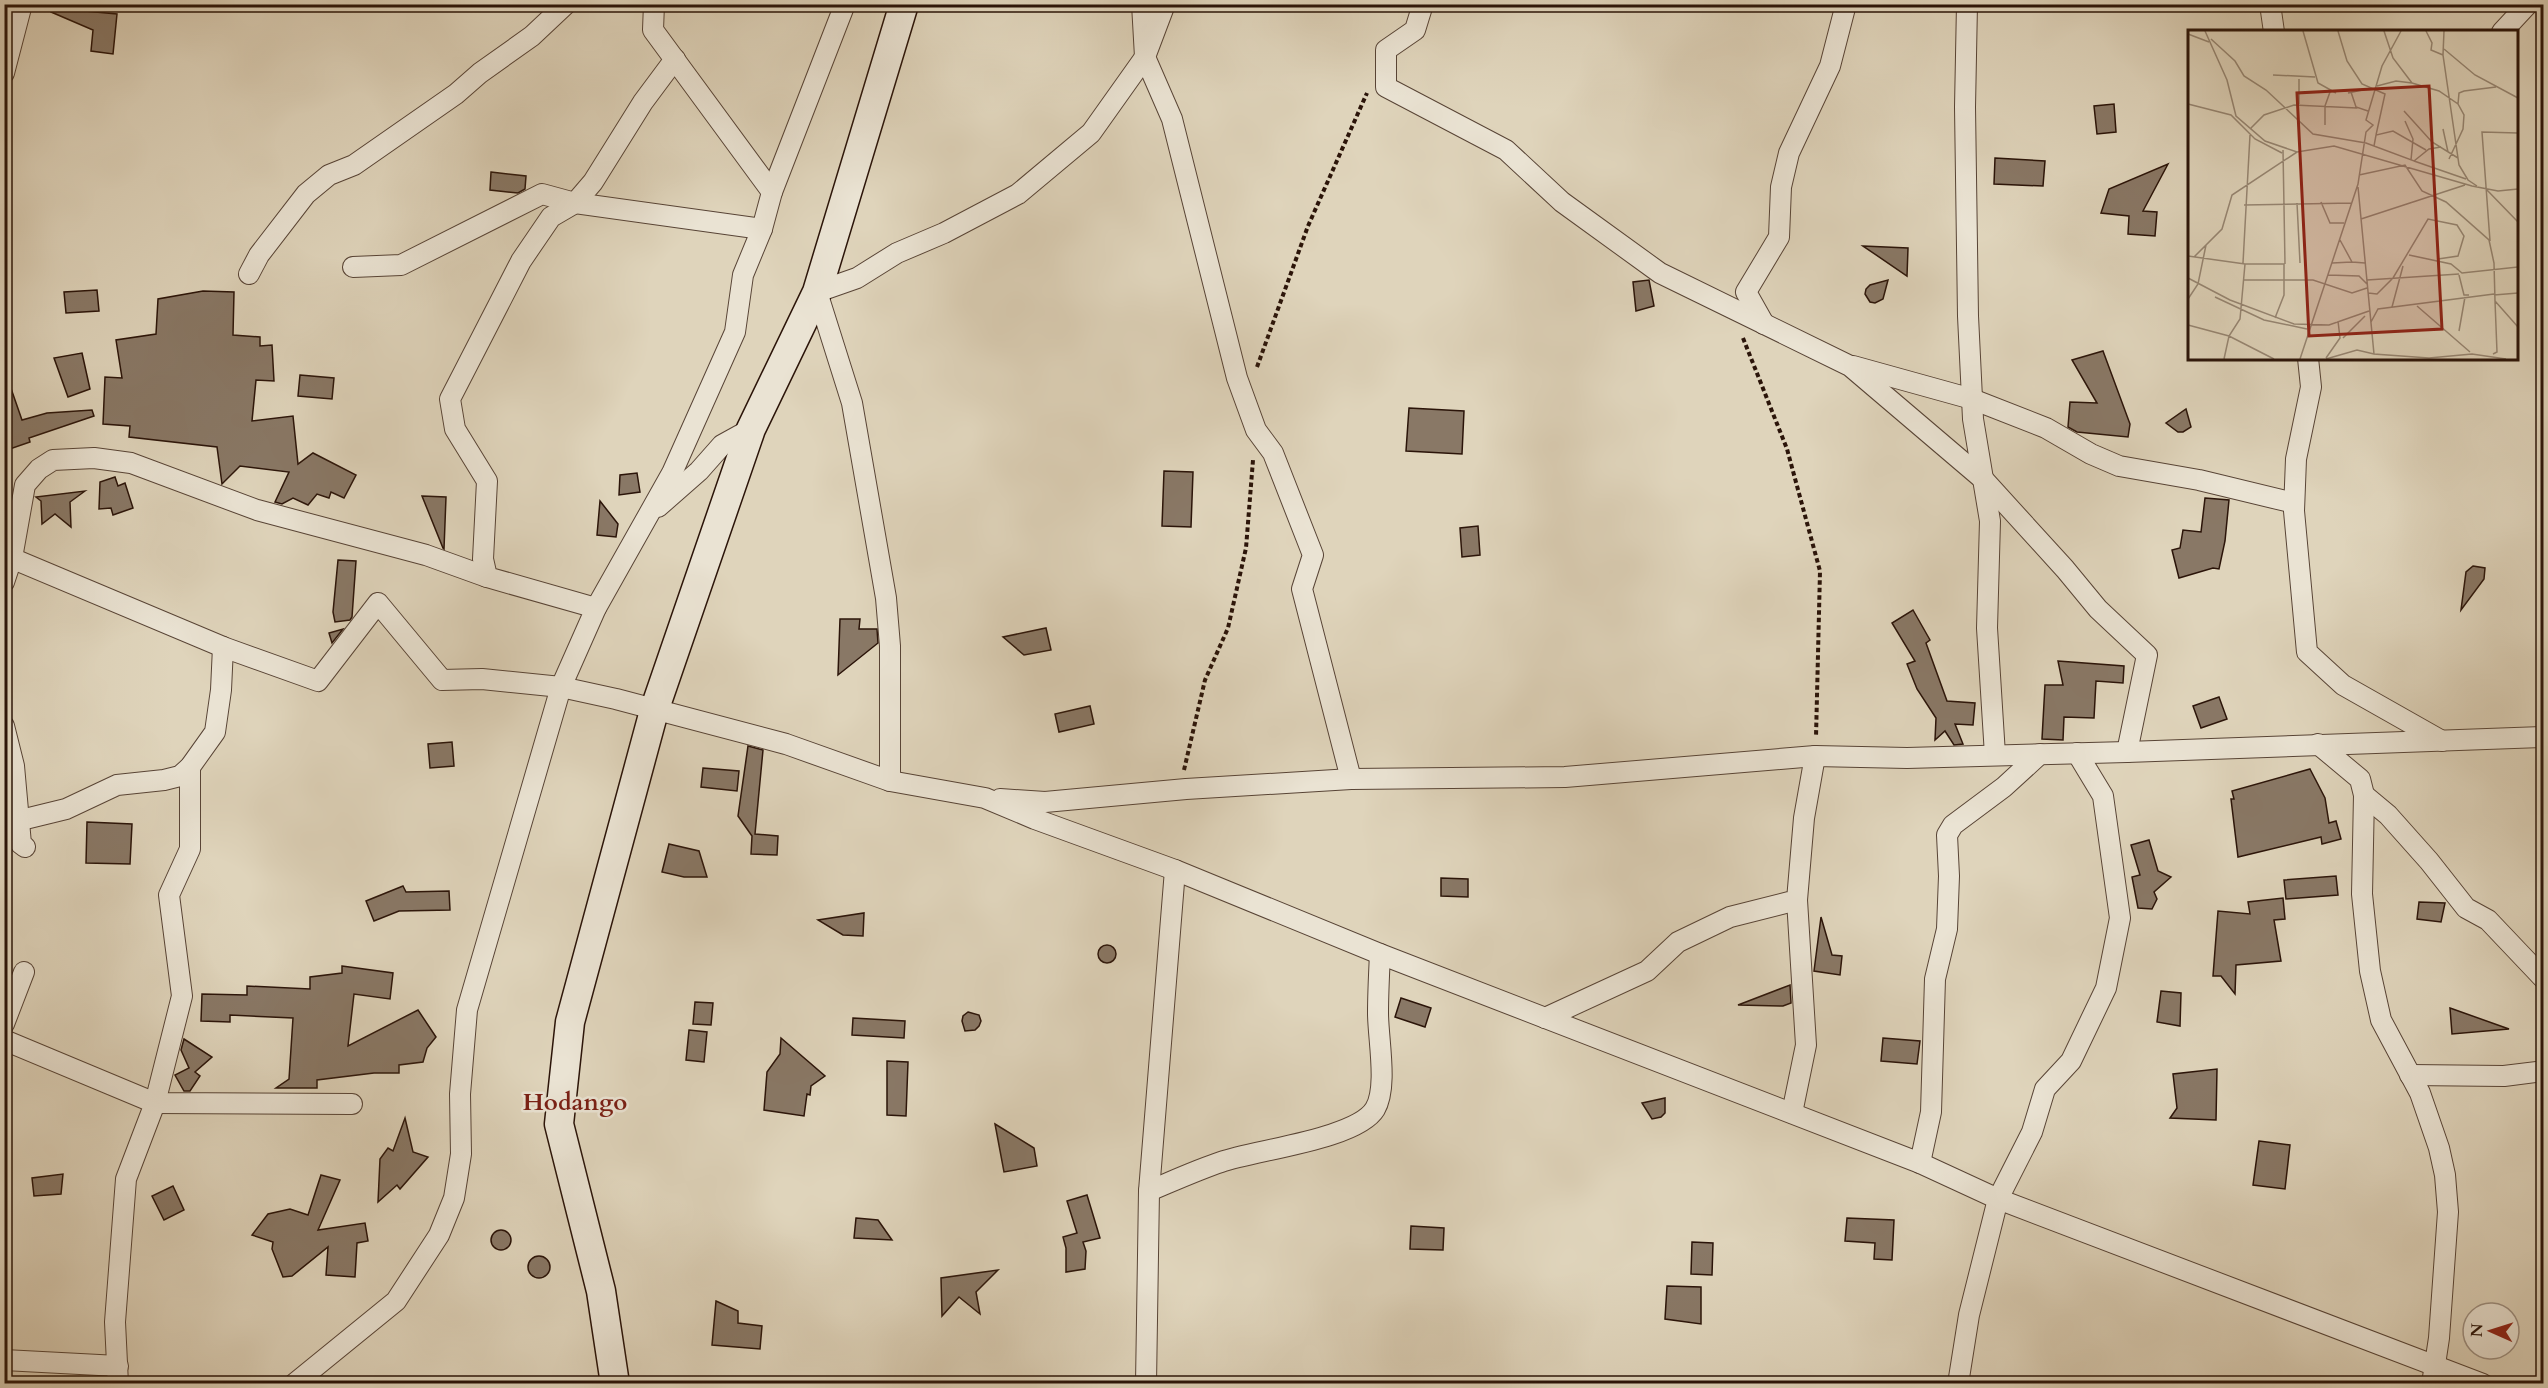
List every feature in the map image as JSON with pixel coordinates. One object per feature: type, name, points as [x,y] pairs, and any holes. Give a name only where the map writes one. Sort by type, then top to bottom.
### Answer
[{"type":"main road","points":[[615,1383],[602,1291],[558,1124],[570,1022],[654,711],[751,429],[816,292],[904,4]]},
{"type":"street","points":[[4,73],[22,4]]},
{"type":"street","points":[[249,274],[259,255],[306,194],[329,175],[354,165],[456,94],[480,73],[532,36],[566,4]]},
{"type":"street","points":[[654,4],[653,30],[772,192]]},
{"type":"street","points":[[294,1383],[396,1301],[439,1235],[454,1198],[461,1154],[460,1094],[467,1010],[561,687],[596,608],[672,473],[735,332],[743,274],[762,229],[772,192],[845,4]]},
{"type":"street","points":[[1142,4],[1145,57],[1172,120],[1237,378],[1256,430],[1273,453],[1313,555],[1302,589],[1351,779]]},
{"type":"street","points":[[890,782],[892,735],[888,678],[890,646],[886,598],[852,403],[816,292],[857,278],[897,253],[944,233],[1018,194],[1091,133],[1145,57],[1165,4]]},
{"type":"street","points":[[1423,4],[1415,30],[1386,50],[1386,87],[1506,150],[1562,202],[1660,273],[1850,366],[1972,399],[2046,428],[2091,454],[2120,466],[2199,480],[2294,503]]},
{"type":"street","points":[[1764,324],[1746,292],[1779,237],[1781,187],[1789,153],[1830,66],[1846,4]]},
{"type":"street","points":[[1967,4],[1965,107],[1968,316],[1972,399],[1990,521],[1987,628],[1995,755]]},
{"type":"street","points":[[2270,4],[2274,30]]},
{"type":"street","points":[[2504,30],[2528,4]]},
{"type":"street","points":[[487,577],[483,559],[487,481],[455,429],[450,399],[521,261],[550,217],[575,203],[593,182],[643,102],[675,59]]},
{"type":"street","points":[[354,267],[401,265],[542,194],[575,203],[762,229]]},
{"type":"street","points":[[2308,360],[2311,387],[2296,459],[2294,503],[2307,652],[2343,685],[2442,741]]},
{"type":"street","points":[[1850,366],[1984,480],[2098,609],[2147,655],[2127,752]]},
{"type":"street","points":[[645,518],[699,471],[722,445],[751,429]]},
{"type":"street","points":[[4,582],[25,485],[39,469],[53,460],[94,458],[131,463],[257,510],[426,555],[487,577],[596,608]]},
{"type":"street","points":[[8,556],[223,647],[318,681],[378,603],[442,680],[482,679],[561,687],[616,699],[654,711],[786,744],[890,782],[985,798],[1045,802],[1186,789],[1351,779],[1565,777],[1815,756],[1908,758],[2544,738]]},
{"type":"street","points":[[21,820],[66,809],[117,785],[180,776],[190,767],[215,732],[221,690],[223,647]]},
{"type":"street","points":[[4,726],[14,766],[21,820],[21,844],[25,847]]},
{"type":"street","points":[[2318,744],[2360,779],[2364,795],[2362,894],[2370,972],[2381,1020],[2420,1093],[2439,1148],[2445,1175],[2448,1212],[2439,1338],[2433,1374]]},
{"type":"street","points":[[1958,1383],[1969,1315],[1998,1199],[2032,1132],[2045,1089],[2072,1061],[2106,988],[2120,918],[2103,796],[2077,753]]},
{"type":"street","points":[[1920,1163],[1931,1112],[1935,979],[1947,929],[1950,876],[1947,835],[1953,825],[2004,787],[2040,754]]},
{"type":"street","points":[[1792,1113],[1806,1045],[1797,900],[1804,818],[1815,756]]},
{"type":"street","points":[[4,1360],[118,1375],[115,1322],[126,1179],[155,1102],[183,996],[169,895],[190,849],[190,767]]},
{"type":"street","points":[[2364,795],[2388,815],[2430,861],[2466,908],[2488,920],[2544,979]]},
{"type":"street","points":[[985,798],[1035,819],[1175,870],[1380,954],[1920,1163],[1998,1199],[2433,1374],[2483,1383]]},
{"type":"street","points":[[1146,1383],[1149,1191],[1175,870]]},
{"type":"street","points":[[1545,1018],[1647,971],[1678,942],[1730,917],[1797,900]]},
{"type":"street","points":[[1149,1191],[1223,1161],[1267,1152],[1349,1128],[1364,1120],[1375,1109],[1381,1089],[1378,1014],[1380,954]]},
{"type":"street","points":[[4,1024],[24,972]]},
{"type":"street","points":[[4,1040],[155,1102],[352,1104]]},
{"type":"street","points":[[2410,1075],[2504,1076],[2544,1071]]},
{"type":"path","points":[[1764,324],[1739,329],[1787,449],[1820,570],[1815,756]]},
{"type":"building","points":[[52,8],[117,14],[113,54],[91,51],[93,30],[51,12]]},
{"type":"building","points":[[2114,104],[2116,132],[2097,134],[2094,106]]},
{"type":"building","points":[[1995,158],[2045,161],[2043,186],[1994,184]]},
{"type":"building","points":[[2168,164],[2143,211],[2157,212],[2155,236],[2128,234],[2129,216],[2101,213],[2109,189]]},
{"type":"building","points":[[491,172],[526,176],[525,189],[518,193],[490,190]]},
{"type":"building","points":[[1863,246],[1908,248],[1907,276]]},
{"type":"building","points":[[1649,280],[1654,306],[1636,311],[1633,282]]},
{"type":"building","points":[[1888,280],[1883,299],[1875,303],[1870,302],[1865,294],[1866,289],[1870,285]]},
{"type":"building","points":[[97,290],[99,311],[66,313],[64,292]]},
{"type":"building","points":[[203,291],[234,292],[233,335],[260,337],[260,346],[272,345],[274,381],[256,380],[252,421],[293,416],[298,464],[313,453],[356,475],[344,498],[331,492],[329,498],[317,494],[308,505],[293,498],[282,504],[275,502],[289,472],[240,466],[222,484],[217,447],[129,437],[130,426],[103,424],[105,377],[122,378],[116,340],[156,334],[158,299]]},
{"type":"building","points":[[2103,351],[2130,424],[2128,437],[2077,432],[2068,427],[2070,402],[2097,403],[2072,360]]},
{"type":"building","points":[[82,353],[90,389],[68,397],[54,358]]},
{"type":"building","points":[[300,375],[334,378],[332,399],[298,396]]},
{"type":"building","points":[[4,377],[7,377],[22,420],[47,413],[92,410],[94,416],[29,438],[30,442],[4,451]]},
{"type":"building","points":[[1409,408],[1464,411],[1462,454],[1406,451]]},
{"type":"building","points":[[2186,409],[2191,427],[2178,432],[2166,423]]},
{"type":"building","points":[[1164,471],[1193,472],[1191,527],[1162,526]]},
{"type":"building","points":[[637,473],[640,492],[619,495],[620,475]]},
{"type":"building","points":[[115,477],[118,486],[125,483],[133,508],[113,515],[111,508],[99,509],[100,482]]},
{"type":"building","points":[[85,491],[70,502],[71,527],[55,514],[42,524],[41,501],[36,497]]},
{"type":"building","points":[[422,496],[446,497],[444,549],[443,548]]},
{"type":"building","points":[[2205,498],[2229,500],[2225,541],[2219,569],[2213,568],[2179,578],[2172,550],[2180,548],[2183,530],[2201,532]]},
{"type":"building","points":[[600,501],[618,524],[616,537],[597,535]]},
{"type":"building","points":[[1478,526],[1480,555],[1462,557],[1460,528]]},
{"type":"building","points":[[338,560],[356,561],[352,617],[350,620],[335,622],[333,612]]},
{"type":"building","points":[[2473,566],[2485,568],[2484,579],[2461,610],[2466,572]]},
{"type":"building","points":[[1913,610],[1930,640],[1926,643],[1947,701],[1975,703],[1973,725],[1955,724],[1963,744],[1954,745],[1945,731],[1935,740],[1936,718],[1917,689],[1907,664],[1915,661],[1892,623]]},
{"type":"building","points":[[840,619],[860,619],[859,629],[877,629],[878,643],[838,675]]},
{"type":"building","points":[[1046,628],[1051,650],[1024,655],[1003,637]]},
{"type":"building","points":[[343,629],[332,643],[329,633]]},
{"type":"building","points":[[2058,661],[2124,666],[2123,683],[2096,681],[2094,718],[2064,717],[2063,740],[2042,739],[2045,685],[2063,685]]},
{"type":"building","points":[[2219,697],[2227,719],[2201,728],[2193,706]]},
{"type":"building","points":[[1090,706],[1094,724],[1059,732],[1055,714]]},
{"type":"building","points":[[452,742],[454,766],[430,768],[428,744]]},
{"type":"building","points":[[748,746],[763,750],[755,834],[778,836],[777,855],[751,854],[752,836],[738,816]]},
{"type":"building","points":[[703,768],[739,771],[737,791],[701,787]]},
{"type":"building","points":[[2310,769],[2325,798],[2329,823],[2336,821],[2341,839],[2322,844],[2321,837],[2238,857],[2232,791]]},
{"type":"building","points":[[87,822],[132,824],[130,864],[86,863]]},
{"type":"building","points":[[2149,840],[2158,871],[2171,877],[2154,892],[2157,899],[2152,909],[2138,908],[2132,877],[2140,875],[2131,845]]},
{"type":"building","points":[[669,844],[699,851],[707,877],[684,877],[662,872]]},
{"type":"building","points":[[2336,876],[2338,895],[2286,899],[2284,880]]},
{"type":"building","points":[[1441,878],[1468,879],[1468,897],[1441,896]]},
{"type":"building","points":[[403,886],[406,892],[449,891],[450,910],[399,911],[374,921],[366,901]]},
{"type":"building","points":[[2283,898],[2285,919],[2274,920],[2281,961],[2236,965],[2235,994],[2221,976],[2213,976],[2218,911],[2250,914],[2248,902]]},
{"type":"building","points":[[2419,902],[2445,903],[2441,922],[2417,919]]},
{"type":"building","points":[[864,913],[863,936],[843,935],[818,920]]},
{"type":"building","points":[[1821,917],[1832,955],[1842,956],[1840,975],[1814,971]]},
{"type":"building","points":[[1107,945],[1113,948],[1116,954],[1113,960],[1107,963],[1101,960],[1098,954],[1101,948]]},
{"type":"building","points":[[342,966],[393,973],[390,999],[354,994],[348,1046],[418,1010],[436,1037],[427,1048],[423,1062],[399,1065],[399,1073],[374,1073],[317,1080],[317,1088],[276,1088],[289,1079],[293,1018],[230,1015],[230,1022],[201,1021],[202,994],[247,995],[247,986],[310,989],[310,977],[342,973]]},
{"type":"building","points":[[1790,985],[1791,1003],[1783,1006],[1738,1005]]},
{"type":"building","points":[[2161,991],[2181,993],[2180,1026],[2157,1022]]},
{"type":"building","points":[[1401,998],[1431,1008],[1425,1027],[1395,1017]]},
{"type":"building","points":[[695,1002],[713,1003],[711,1025],[693,1024]]},
{"type":"building","points":[[2450,1008],[2509,1029],[2452,1034]]},
{"type":"building","points":[[968,1012],[979,1015],[981,1021],[975,1030],[965,1031],[962,1021],[963,1016]]},
{"type":"building","points":[[853,1018],[905,1021],[904,1038],[852,1035]]},
{"type":"building","points":[[689,1030],[707,1032],[704,1062],[686,1060]]},
{"type":"building","points":[[781,1038],[825,1076],[811,1086],[810,1095],[807,1094],[804,1116],[764,1110],[767,1072],[780,1054]]},
{"type":"building","points":[[1883,1038],[1920,1041],[1917,1064],[1881,1061]]},
{"type":"building","points":[[184,1039],[212,1057],[195,1072],[200,1076],[190,1091],[184,1091],[175,1075],[189,1068],[181,1050]]},
{"type":"building","points":[[887,1061],[908,1062],[906,1116],[887,1115]]},
{"type":"building","points":[[2217,1069],[2216,1120],[2170,1118],[2177,1108],[2173,1074]]},
{"type":"building","points":[[1665,1098],[1665,1113],[1661,1117],[1652,1119],[1642,1103]]},
{"type":"building","points":[[405,1118],[413,1152],[428,1157],[400,1189],[397,1185],[378,1202],[380,1159],[388,1148],[393,1151]]},
{"type":"building","points":[[995,1124],[1034,1148],[1037,1166],[1004,1172]]},
{"type":"building","points":[[2259,1141],[2290,1145],[2285,1189],[2253,1185]]},
{"type":"building","points":[[63,1174],[61,1194],[34,1196],[32,1178]]},
{"type":"building","points":[[321,1175],[340,1180],[318,1230],[365,1223],[368,1241],[357,1243],[355,1277],[326,1275],[328,1247],[292,1276],[283,1277],[272,1249],[273,1242],[252,1235],[268,1214],[290,1209],[308,1215]]},
{"type":"building","points":[[173,1186],[184,1210],[164,1220],[152,1196]]},
{"type":"building","points":[[1087,1195],[1100,1238],[1083,1242],[1086,1251],[1085,1269],[1066,1272],[1066,1248],[1063,1237],[1077,1233],[1067,1201]]},
{"type":"building","points":[[856,1218],[878,1220],[892,1240],[854,1238]]},
{"type":"building","points":[[1847,1218],[1894,1220],[1892,1260],[1874,1259],[1875,1243],[1845,1241]]},
{"type":"building","points":[[1411,1226],[1444,1228],[1443,1250],[1410,1249]]},
{"type":"building","points":[[501,1230],[508,1233],[511,1240],[508,1247],[501,1250],[494,1247],[491,1240],[494,1233]]},
{"type":"building","points":[[1692,1242],[1713,1243],[1712,1275],[1691,1274]]},
{"type":"building","points":[[539,1256],[547,1259],[550,1267],[547,1275],[539,1278],[531,1275],[528,1267],[531,1259]]},
{"type":"building","points":[[998,1270],[976,1292],[980,1314],[959,1297],[942,1316],[941,1278]]},
{"type":"building","points":[[1667,1286],[1701,1287],[1701,1324],[1665,1319]]},
{"type":"building","points":[[716,1301],[738,1311],[738,1323],[762,1326],[760,1349],[712,1345]]},
{"type":"district","name":"Hodango","points":[[575,1102]]}]
